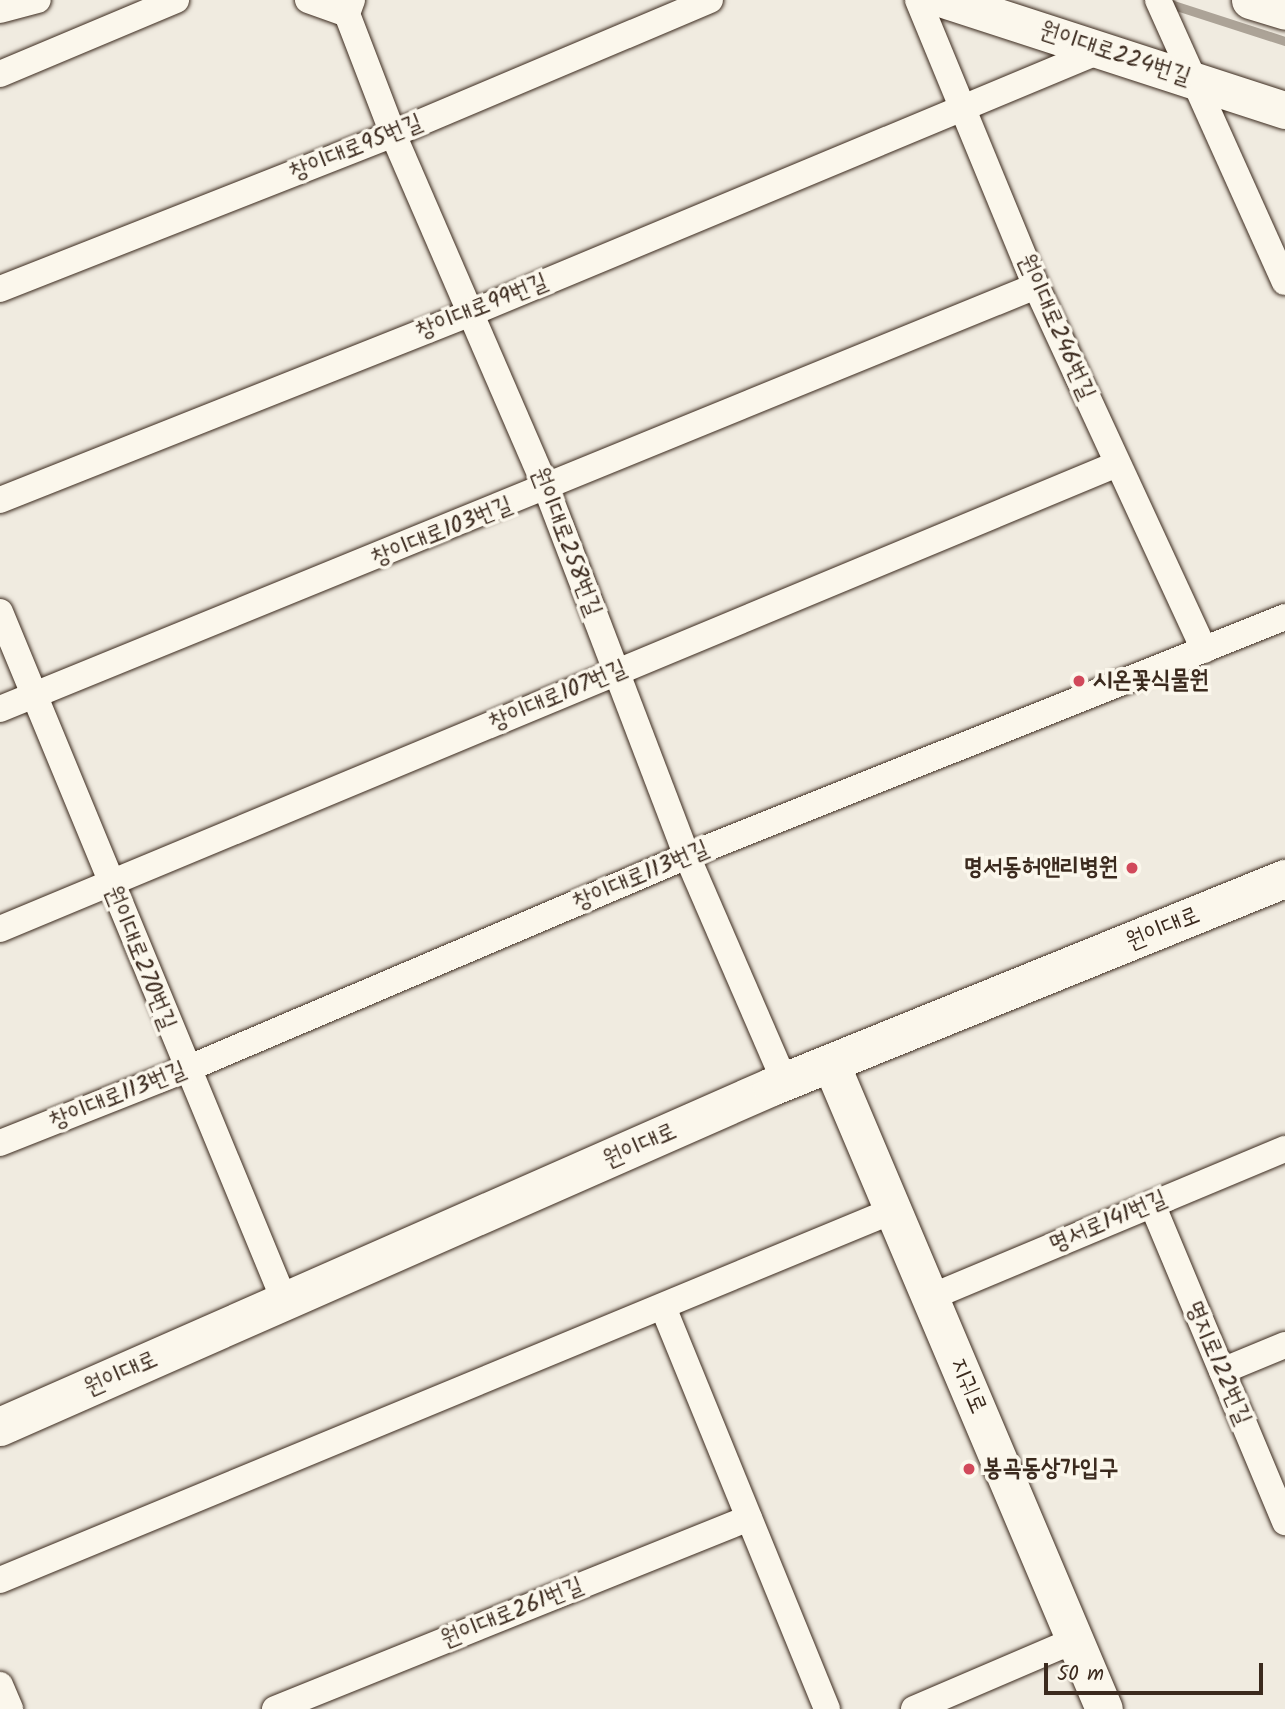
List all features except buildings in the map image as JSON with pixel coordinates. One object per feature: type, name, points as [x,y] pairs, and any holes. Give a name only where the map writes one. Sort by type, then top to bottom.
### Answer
[{"type":"main road","name":"원이대로","points":[[0,1427],[831,1064],[1285,879]]},
{"type":"street","points":[[0,10],[38,0]]},
{"type":"street","points":[[0,74],[176,0]]},
{"type":"street","points":[[308,0],[350,7]]},
{"type":"street","name":"창이대로95번길","points":[[0,289],[393,134],[710,0]]},
{"type":"street","name":"원이대로246번길","points":[[918,0],[1036,286],[1204,650]]},
{"type":"street","name":"원이대로224번길","points":[[946,0],[1102,50],[1188,69],[1285,110]]},
{"type":"street","points":[[1158,0],[1285,282]]},
{"type":"street","points":[[1250,0],[1285,11]]},
{"type":"street","name":"원이대로258번길","points":[[350,7],[393,134],[547,490],[687,856],[786,1085]]},
{"type":"street","name":"창이대로99번길","points":[[0,500],[471,313],[1102,50]]},
{"type":"street","name":"창이대로103번길","points":[[0,709],[547,490],[1036,286]]},
{"type":"street","name":"창이대로107번길","points":[[0,929],[1117,464]]},
{"type":"street","name":"원이대로270번길","points":[[0,612],[110,884],[285,1301]]},
{"type":"street","name":"창이대로113번길","points":[[0,1143],[187,1069],[687,856],[1285,617]]},
{"type":"street","name":"지귀로","points":[[831,1064],[1104,1709]]},
{"type":"street","name":"명서로141번길","points":[[931,1297],[1285,1149]]},
{"type":"street","name":"명지로122번길","points":[[1152,1204],[1285,1522]]},
{"type":"street","points":[[0,1580],[894,1210]]},
{"type":"street","points":[[663,1307],[827,1709]]},
{"type":"street","points":[[1222,1371],[1285,1345]]},
{"type":"street","name":"원이대로261번길","points":[[275,1709],[749,1518]]},
{"type":"street","points":[[914,1709],[1075,1640]]},
{"type":"street","points":[[0,1685],[10,1709]]},
{"type":"waterway","points":[[1164,2],[1285,41]]},
{"type":"place","name":"시온꽃식물원","points":[[1079,681]]},
{"type":"place","name":"명서동허앤리병원","points":[[1132,868]]},
{"type":"place","name":"봉곡동상가입구","points":[[969,1469]]}]
